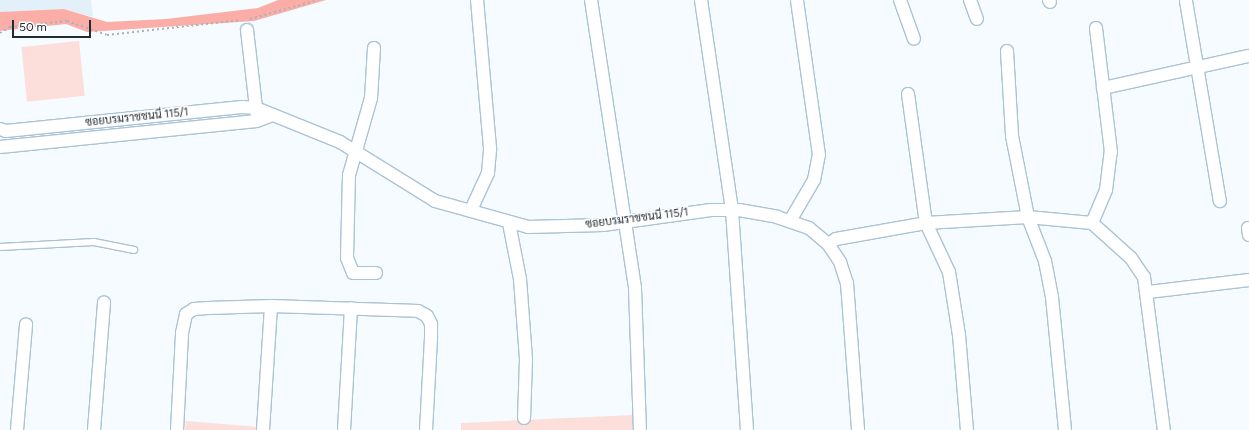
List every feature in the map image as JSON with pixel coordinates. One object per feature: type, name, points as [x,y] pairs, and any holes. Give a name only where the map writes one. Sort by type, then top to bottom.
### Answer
[{"type":"street","points":[[471,210],[488,174],[490,148],[477,0]]},
{"type":"street","points":[[591,0],[635,288],[640,430]]},
{"type":"street","points":[[701,0],[732,210],[747,430]]},
{"type":"street","points":[[790,222],[814,180],[819,155],[797,0]]},
{"type":"street","points":[[900,0],[914,40]]},
{"type":"street","points":[[970,0],[977,19]]},
{"type":"street","points":[[1186,1],[1220,201]]},
{"type":"street","points":[[1092,223],[1106,190],[1111,152],[1109,122],[1103,88],[1096,28]]},
{"type":"street","points":[[247,30],[257,121]]},
{"type":"street","points":[[374,48],[371,98],[349,175],[347,258],[353,273],[376,273]]},
{"type":"street","points":[[1007,51],[1012,136],[1028,217],[1045,261],[1052,297],[1065,430]]},
{"type":"street","points":[[1103,88],[1197,66],[1249,56]]},
{"type":"street","points":[[908,94],[926,223],[949,272],[959,335],[967,430]]},
{"type":"street","name":"ซอยบรมราชชนนี 115/1","points":[[3,130],[115,121],[242,107],[256,108],[340,142],[435,201],[471,210],[509,223],[528,227],[624,223],[711,210],[732,210],[790,222],[809,228],[828,244],[840,262],[847,283],[858,430]]},
{"type":"street","points":[[193,112],[195,126]]},
{"type":"street","name":"ซอยบรมราชชนนี 115/1","points":[[3,146],[257,121],[273,115]]},
{"type":"street","points":[[115,121],[117,134]]},
{"type":"street","points":[[3,130],[3,146]]},
{"type":"street","points":[[828,244],[836,239],[926,223],[1028,217],[1092,223],[1131,258],[1144,277],[1148,292],[1164,430]]},
{"type":"street","points":[[509,223],[520,279],[524,327],[526,359],[524,418]]},
{"type":"street","points":[[1148,292],[1249,280]]},
{"type":"street","points":[[94,430],[104,302]]},
{"type":"street","points":[[263,430],[271,306]]},
{"type":"street","points":[[177,430],[182,333],[186,314],[194,309],[271,306],[418,311],[427,316],[431,324],[432,338],[426,430]]},
{"type":"street","points":[[344,430],[350,308]]},
{"type":"street","points":[[17,430],[26,324]]},
{"type":"lane","points":[[0,247],[94,242],[134,250]]},
{"type":"path","points":[[0,34],[10,27],[67,21],[107,35],[141,32],[254,18],[318,0]]},
{"type":"shaded area","points":[[0,0],[91,0],[93,17],[64,9],[0,12]]},
{"type":"shaded area","points":[[278,0],[326,0],[254,21],[87,32],[66,24],[0,31],[0,12],[64,9],[107,22],[166,19],[258,8]]},
{"type":"shaded area","points":[[79,41],[85,96],[27,102],[21,47]]},
{"type":"shaded area","points":[[633,415],[634,430],[461,430],[461,423]]},
{"type":"shaded area","points":[[186,421],[258,427],[257,430],[185,430]]}]
